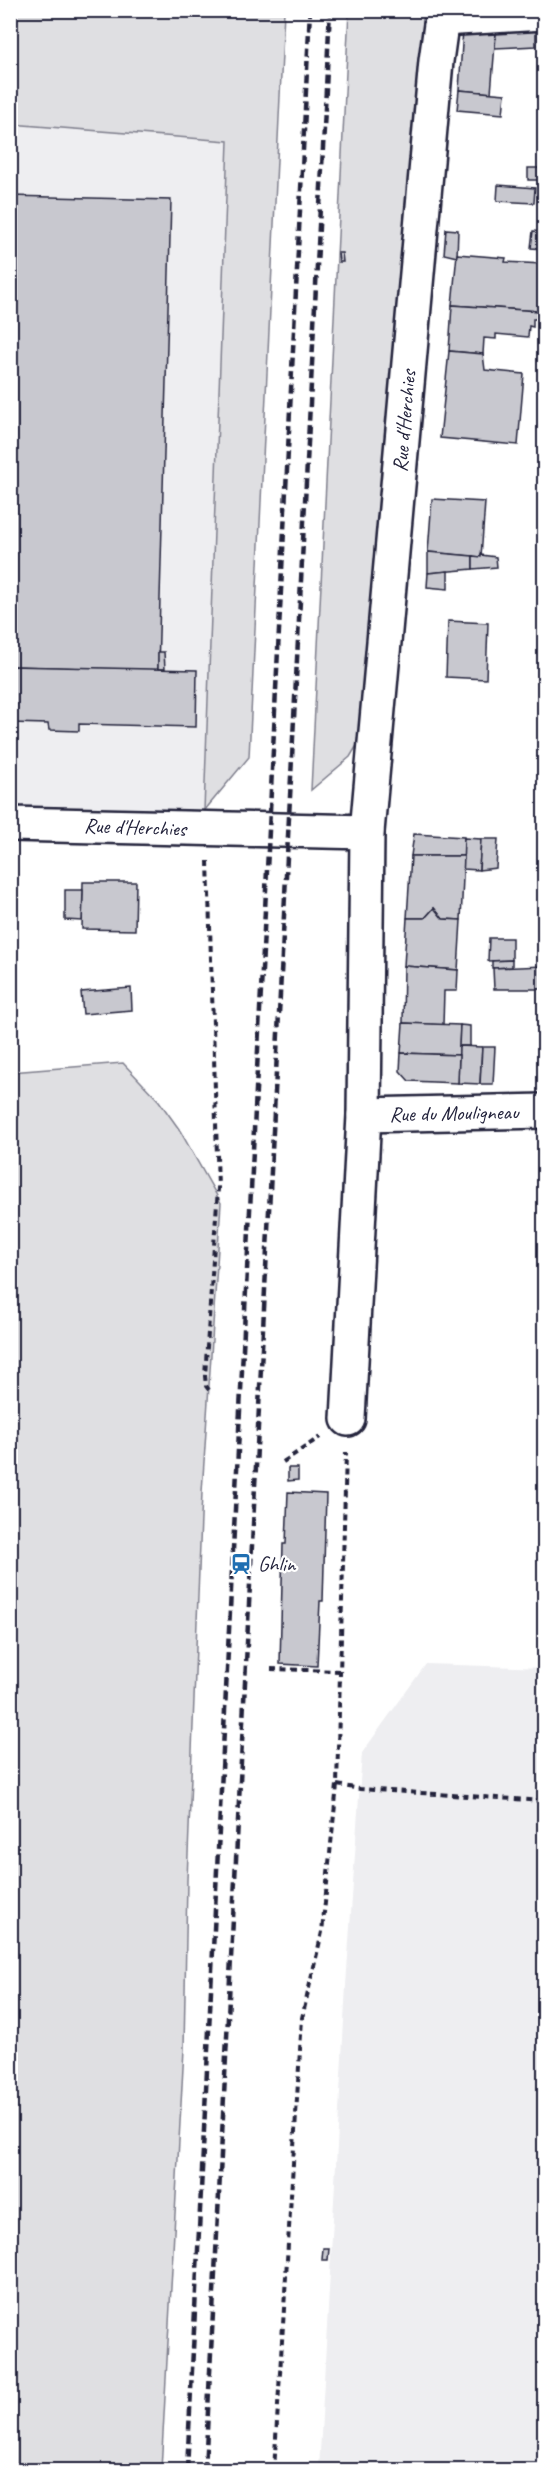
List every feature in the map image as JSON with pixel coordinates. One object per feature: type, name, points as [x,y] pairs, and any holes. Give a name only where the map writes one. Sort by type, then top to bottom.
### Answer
[{"type":"street","points":[[442,15],[544,13]]},
{"type":"street","name":"Rue d'Herchies","points":[[348,1419],[364,1115],[368,832],[436,61],[442,15]]},
{"type":"street","name":"Rue d'Herchies","points":[[10,824],[368,832]]},
{"type":"street","name":"Rue du Mouligneau","points":[[364,1115],[544,1111]]},
{"type":"path","points":[[206,829],[218,1188],[205,1376],[209,1390]]},
{"type":"path","points":[[283,1462],[348,1419]]},
{"type":"path","points":[[274,2470],[302,2018],[322,1932],[337,1785],[348,1419]]},
{"type":"path","points":[[271,1669],[339,1671]]},
{"type":"path","points":[[337,1785],[360,1789],[544,1801]]},
{"type":"shaded area","points":[[10,11],[284,11],[249,757],[204,811],[228,141],[11,124]]},
{"type":"shaded area","points":[[349,11],[441,11],[379,709],[350,757],[311,790]]},
{"type":"shaded area","points":[[10,124],[228,140],[204,811],[11,808]]},
{"type":"shaded area","points":[[123,1063],[159,1101],[179,1129],[221,1203],[202,1492],[187,1880],[184,2049],[161,2470],[11,2470],[11,1072]]},
{"type":"shaded area","points":[[426,1664],[544,1668],[544,2470],[319,2470],[346,1985],[362,1753]]},
{"type":"building","points":[[497,20],[491,93],[459,90],[463,29]]},
{"type":"building","points":[[536,20],[536,46],[495,48],[497,22]]},
{"type":"building","points":[[459,90],[505,94],[503,114],[457,110]]},
{"type":"building","points":[[528,168],[541,168],[541,180],[528,180]]},
{"type":"building","points":[[498,185],[535,188],[534,203],[497,201]]},
{"type":"building","points":[[10,196],[171,200],[158,670],[10,666]]},
{"type":"building","points":[[446,229],[458,230],[457,257],[444,254]]},
{"type":"building","points":[[533,231],[544,232],[544,249],[531,248]]},
{"type":"building","points":[[338,253],[342,253],[343,262],[339,262]]},
{"type":"building","points":[[457,254],[506,258],[505,262],[543,264],[539,311],[452,305]]},
{"type":"building","points":[[452,305],[539,311],[538,319],[533,319],[533,327],[529,326],[528,337],[496,334],[496,339],[484,338],[483,354],[449,351]]},
{"type":"building","points":[[449,351],[483,354],[485,370],[524,374],[518,445],[440,438]]},
{"type":"building","points":[[432,499],[485,502],[481,557],[428,552]]},
{"type":"building","points":[[428,552],[473,556],[473,569],[428,573]]},
{"type":"building","points":[[481,555],[496,557],[497,567],[473,569],[473,556],[481,557]]},
{"type":"building","points":[[448,571],[448,589],[427,587],[428,573]]},
{"type":"building","points":[[448,621],[488,623],[486,679],[446,677]]},
{"type":"building","points":[[158,652],[164,652],[165,669],[158,669]]},
{"type":"building","points":[[10,666],[197,670],[196,727],[79,724],[79,731],[49,730],[48,724],[10,723]]},
{"type":"building","points":[[414,834],[464,837],[464,856],[411,856]]},
{"type":"building","points":[[464,838],[481,839],[479,870],[463,869]]},
{"type":"building","points":[[481,839],[498,839],[496,868],[479,870]]},
{"type":"building","points":[[411,856],[464,856],[461,920],[443,919],[434,908],[425,918],[407,918]]},
{"type":"building","points":[[83,882],[136,882],[135,930],[82,929]]},
{"type":"building","points":[[65,890],[83,890],[82,921],[65,920]]},
{"type":"building","points":[[434,908],[443,919],[461,920],[458,970],[404,966],[407,918],[425,918]]},
{"type":"building","points":[[489,938],[512,938],[512,960],[488,961]]},
{"type":"building","points":[[512,960],[512,967],[492,968],[492,961]]},
{"type":"building","points":[[404,966],[458,970],[457,991],[444,991],[443,1025],[403,1023]]},
{"type":"building","points":[[544,966],[544,989],[494,989],[493,968]]},
{"type":"building","points":[[131,988],[132,1010],[83,1014],[81,992]]},
{"type":"building","points":[[403,1023],[460,1025],[459,1055],[401,1053]]},
{"type":"building","points":[[460,1025],[470,1026],[470,1046],[459,1046]]},
{"type":"building","points":[[459,1046],[482,1047],[480,1084],[458,1083]]},
{"type":"building","points":[[482,1047],[495,1047],[493,1084],[480,1084]]},
{"type":"building","points":[[401,1053],[459,1055],[458,1083],[409,1081],[400,1071]]},
{"type":"building","points":[[288,1468],[298,1468],[298,1480],[288,1481]]},
{"type":"building","points":[[288,1492],[326,1494],[323,1601],[320,1601],[317,1666],[280,1664],[283,1544],[286,1544]]},
{"type":"building","points":[[323,2248],[329,2248],[328,2260],[322,2260]]},
{"type":"railway","points":[[187,2470],[310,10]]},
{"type":"railway","points":[[205,2470],[330,10]]},
{"type":"place","name":"Ghlin","points":[[241,1564]]}]
